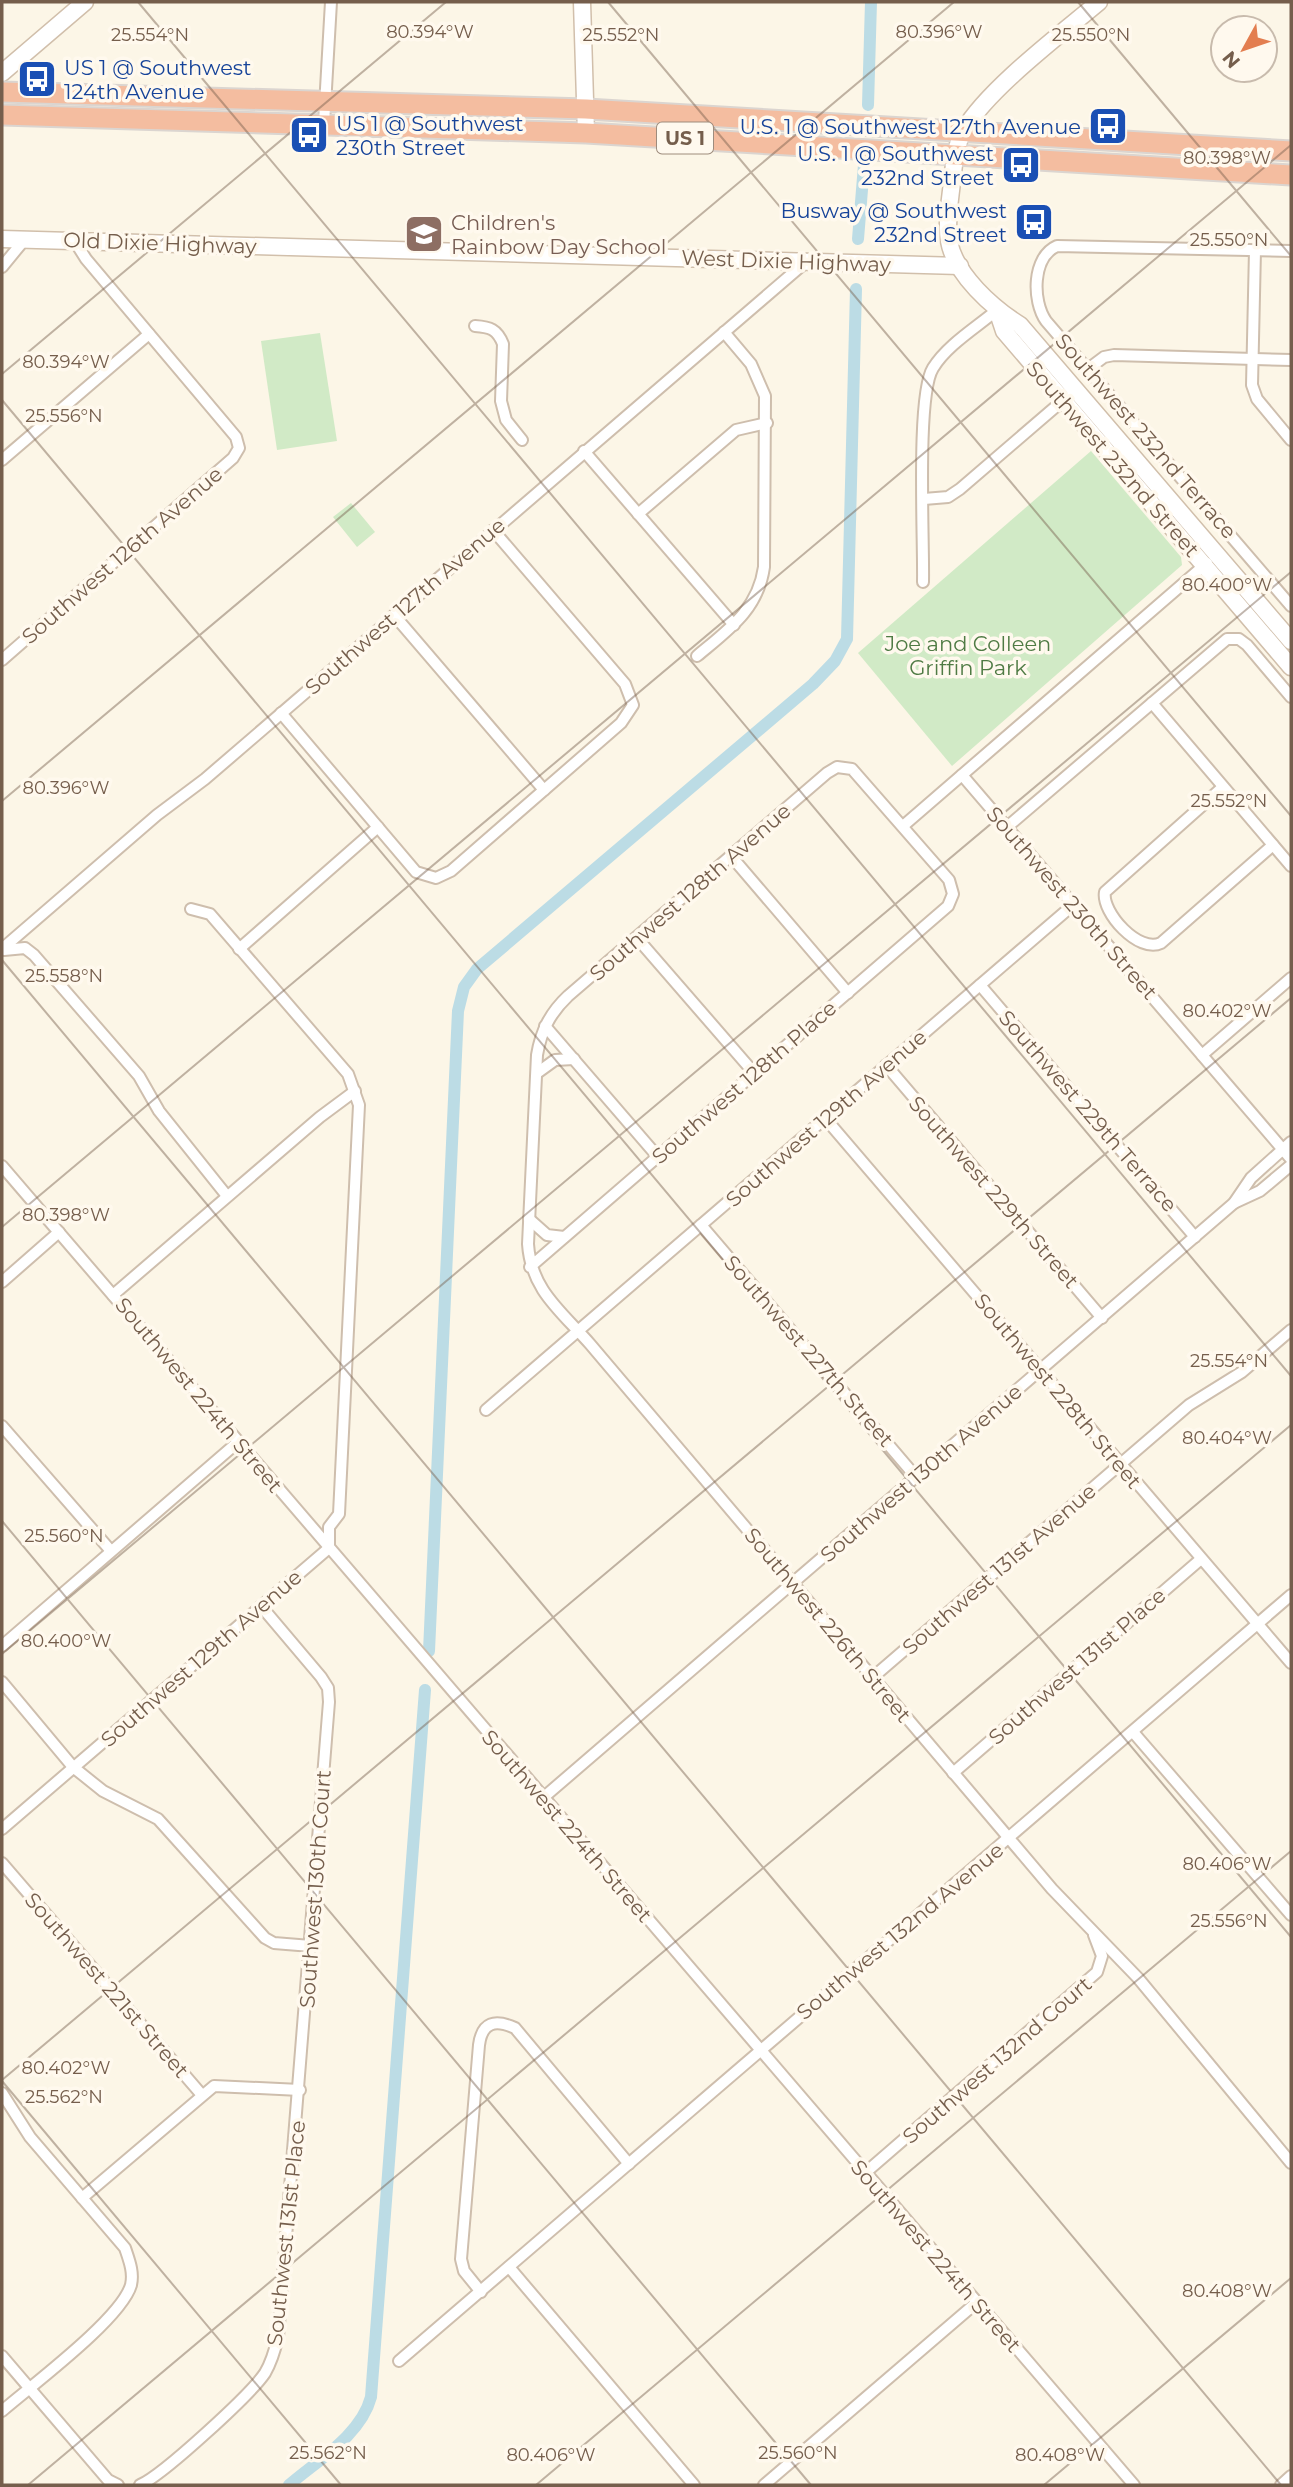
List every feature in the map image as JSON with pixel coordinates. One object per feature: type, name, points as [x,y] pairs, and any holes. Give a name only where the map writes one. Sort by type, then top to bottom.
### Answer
[{"type":"highway","name":"US 1","points":[[2,92],[586,109],[1291,151]]},
{"type":"highway","points":[[2,104],[115,108],[145,95]]},
{"type":"highway","name":"US 1","points":[[2,115],[586,133],[1291,175]]},
{"type":"highway","points":[[784,144],[815,133],[943,142],[963,132]]},
{"type":"highway","points":[[955,155],[963,145],[991,143],[1252,159],[1269,150]]},
{"type":"street","points":[[2,73],[85,2]]},
{"type":"street","points":[[324,123],[331,2]]},
{"type":"street","points":[[582,2],[586,133]]},
{"type":"street","points":[[955,155],[963,132],[1013,77],[1100,2]]},
{"type":"street","name":"Southwest 232nd Street","points":[[955,155],[949,234],[960,266],[997,310],[1020,325],[1291,641]]},
{"type":"street","name":"Old Dixie Highway","points":[[2,239],[319,248]]},
{"type":"street","points":[[2,267],[25,239]]},
{"type":"street","points":[[2,460],[149,334],[86,260],[74,240]]},
{"type":"street","name":"Southwest 232nd Terrace","points":[[1255,250],[1062,245],[1046,253],[1039,271],[1040,310],[1291,606]]},
{"type":"street","name":"West Dixie Highway","points":[[319,248],[960,266]]},
{"type":"street","points":[[1291,251],[1255,250],[1251,359],[1254,394],[1291,440]]},
{"type":"street","name":"Southwest 127th Avenue","points":[[2,950],[807,261]]},
{"type":"street","points":[[923,582],[923,432],[928,378],[939,361],[997,310]]},
{"type":"street","name":"Southwest 232nd Street","points":[[997,310],[1004,331],[1291,667]]},
{"type":"street","points":[[475,326],[488,327],[499,336],[503,344],[503,410],[522,440]]},
{"type":"street","points":[[697,656],[734,625],[755,600],[764,568],[765,396],[759,378],[724,331]]},
{"type":"street","name":"Southwest 126th Avenue","points":[[2,660],[233,458],[239,448],[236,437],[149,334]]},
{"type":"street","points":[[1088,369],[1104,356],[1114,355],[1291,360]]},
{"type":"street","points":[[924,499],[948,497],[1076,389]]},
{"type":"street","points":[[638,514],[736,430],[766,423]]},
{"type":"street","points":[[584,452],[734,625]]},
{"type":"street","points":[[281,713],[416,872],[436,878],[451,871],[621,723],[632,709],[633,701],[625,684],[493,530]]},
{"type":"street","points":[[903,826],[1217,555]]},
{"type":"street","points":[[394,615],[544,790]]},
{"type":"street","points":[[1007,827],[1220,643],[1235,638],[1247,645],[1291,697]]},
{"type":"street","points":[[1152,703],[1291,866]]},
{"type":"street","name":"Southwest 128th Avenue","points":[[545,1026],[562,1002],[827,773],[842,766],[856,772],[903,826]]},
{"type":"street","name":"Southwest 230th Street","points":[[962,775],[1202,1055],[1287,1146],[1291,1159]]},
{"type":"street","points":[[1223,787],[1105,892],[1108,908],[1136,942],[1148,947],[1161,943],[1273,845]]},
{"type":"street","name":"Southwest 128th Place","points":[[530,1267],[943,910],[953,894],[949,880],[903,826]]},
{"type":"street","points":[[239,949],[378,827]]},
{"type":"street","points":[[731,856],[848,993]]},
{"type":"street","name":"Southwest 129th Avenue","points":[[486,1409],[1073,905]]},
{"type":"street","points":[[191,909],[210,914],[348,1074],[359,1105],[339,1514],[330,1527],[329,1548]]},
{"type":"street","points":[[637,938],[755,1074]]},
{"type":"street","points":[[2,950],[12,947],[25,948],[34,955],[139,1076],[159,1111],[227,1196]]},
{"type":"street","points":[[1202,1055],[1291,978]]},
{"type":"street","name":"Southwest 229th Terrace","points":[[980,985],[1195,1237]]},
{"type":"street","points":[[545,1026],[658,1157]]},
{"type":"street","name":"Southwest 226th Street","points":[[545,1026],[539,1043],[528,1219],[530,1267],[545,1296],[577,1329],[1009,1839],[1094,1935],[1126,1964],[1291,2163]]},
{"type":"street","points":[[537,1073],[555,1060],[574,1059]]},
{"type":"street","name":"Southwest 229th Street","points":[[886,1066],[1102,1318]]},
{"type":"street","points":[[113,1295],[227,1196],[355,1091]]},
{"type":"street","name":"Southwest 228th Street","points":[[825,1118],[1291,1663]]},
{"type":"street","name":"Southwest 130th Avenue","points":[[544,1797],[1234,1203],[1251,1178],[1287,1146]]},
{"type":"street","name":"Southwest 130th Avenue","points":[[1234,1203],[1260,1191],[1291,1165]]},
{"type":"street","name":"Southwest 224th Street","points":[[2,1166],[1134,2485]]},
{"type":"street","points":[[528,1219],[547,1235],[564,1237]]},
{"type":"street","name":"Southwest 227th Street","points":[[701,1225],[916,1477]]},
{"type":"street","points":[[2,1282],[59,1232]]},
{"type":"street","name":"Southwest 131st Avenue","points":[[872,1678],[1197,1399],[1242,1372],[1291,1330]]},
{"type":"street","points":[[2,1426],[111,1551]]},
{"type":"street","points":[[2,1646],[238,1442]]},
{"type":"street","name":"Southwest 129th Avenue","points":[[2,1829],[329,1548]]},
{"type":"street","name":"Southwest 131st Place","points":[[953,1773],[1200,1559]]},
{"type":"street","name":"Southwest 132nd Avenue","points":[[399,2361],[1291,1595]]},
{"type":"street","name":"Southwest 130th Court","points":[[261,1606],[328,1688],[300,2090]]},
{"type":"street","points":[[2,1682],[73,1767],[103,1791],[158,1819],[265,1938],[274,1943],[311,1946]]},
{"type":"street","points":[[1133,1732],[1291,1915]]},
{"type":"street","name":"Southwest 221st Street","points":[[2,1863],[201,2094],[214,2085],[300,2090]]},
{"type":"street","name":"Southwest 132nd Court","points":[[865,2173],[1097,1972],[1102,1956],[1094,1935]]},
{"type":"street","points":[[481,2292],[464,2272],[461,2259],[479,2045],[481,2031],[490,2023],[501,2022],[515,2028],[629,2164]]},
{"type":"street","name":"Southwest 131st Place","points":[[140,2485],[237,2404],[264,2375],[274,2357],[300,2090]]},
{"type":"street","points":[[2,2093],[30,2137],[125,2248],[132,2268],[131,2283],[113,2314],[2,2411]]},
{"type":"street","points":[[82,2198],[201,2094]]},
{"type":"street","points":[[509,2267],[694,2485]]},
{"type":"street","points":[[764,2485],[976,2303]]},
{"type":"street","points":[[2,2356],[108,2480],[118,2485]]},
{"type":"street","points":[[1281,2485],[1291,2476]]},
{"type":"green space","points":[[320,333],[337,441],[277,450],[261,341]]},
{"type":"green space","name":"Joe and Colleen Griffin Park","points":[[1091,451],[1181,557],[1182,565],[952,766],[858,653]]},
{"type":"green space","points":[[351,503],[375,532],[357,547],[333,517]]},
{"type":"waterway","points":[[868,105],[871,2]]},
{"type":"waterway","points":[[858,239],[864,165]]},
{"type":"waterway","points":[[429,1651],[458,1011],[464,987],[477,969],[813,684],[835,661],[847,639],[856,289]]},
{"type":"waterway","points":[[289,2485],[348,2435],[366,2411],[371,2397],[425,1690]]},
{"type":"place","name":"US 1 @ Southwest 124th Avenue","points":[[37,79]]},
{"type":"place","name":"U.S. 1 @ Southwest 127th Avenue","points":[[1108,126]]},
{"type":"place","name":"US 1 @ Southwest 230th Street","points":[[309,135]]},
{"type":"place","name":"U.S. 1 @ Southwest 232nd Street","points":[[1021,165]]},
{"type":"place","name":"Busway @ Southwest 232nd Street","points":[[1034,222]]},
{"type":"place","name":"Children's Rainbow Day School","points":[[424,234]]}]
